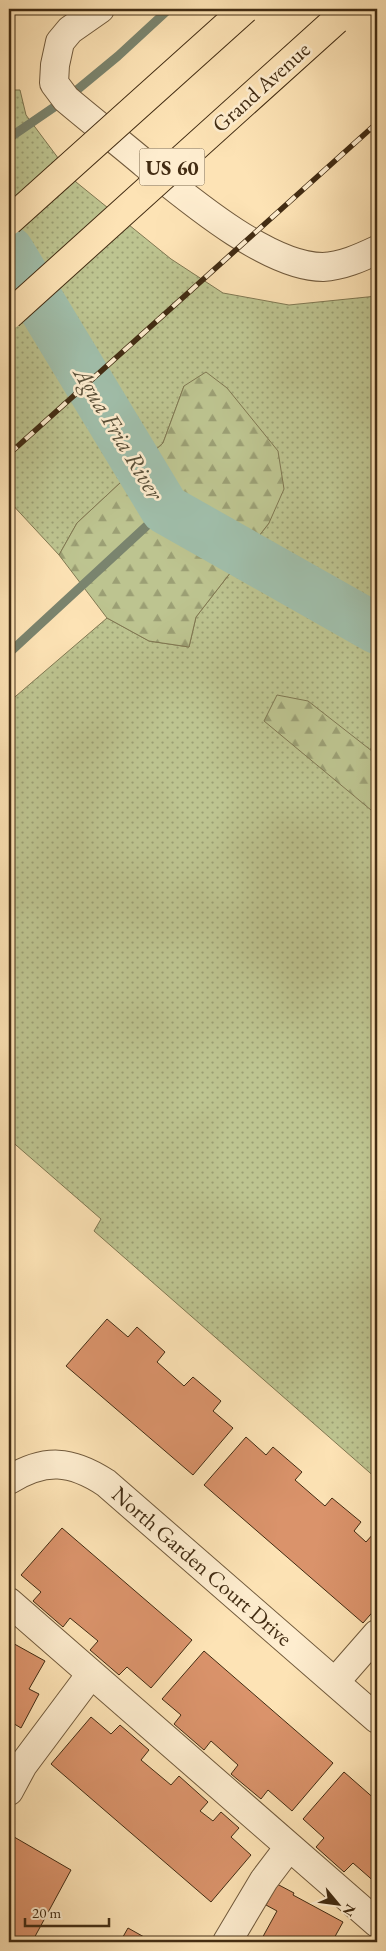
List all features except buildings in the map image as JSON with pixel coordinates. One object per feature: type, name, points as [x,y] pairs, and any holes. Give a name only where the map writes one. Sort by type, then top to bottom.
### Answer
[{"type":"highway","name":"US 60","points":[[9,221],[245,9]]},
{"type":"highway","name":"Grand Avenue","points":[[9,315],[336,20]]},
{"type":"street","points":[[100,9],[70,30],[60,42],[55,65],[54,83],[66,99],[193,202],[256,245],[296,262],[323,266],[351,262],[377,250]]},
{"type":"street","name":"North Garden Court Drive","points":[[9,1480],[24,1471],[43,1464],[74,1466],[106,1483],[377,1719]]},
{"type":"street","points":[[9,1602],[377,1923]]},
{"type":"street","points":[[334,1682],[377,1634]]},
{"type":"street","points":[[9,1791],[24,1765],[91,1674]]},
{"type":"street","points":[[227,1942],[264,1880],[289,1847]]},
{"type":"green space","points":[[9,90],[20,90],[26,115],[76,182],[171,259],[223,293],[289,305],[377,296],[377,755],[371,748],[372,809],[377,815],[377,1479],[94,1231],[101,1219],[9,1139],[9,702],[107,618],[149,641],[189,647],[196,617],[269,523],[184,386],[163,443],[77,523],[59,555],[9,501]]},
{"type":"green space","points":[[206,372],[227,388],[278,451],[284,489],[269,523],[196,617],[189,647],[149,641],[107,618],[59,555],[77,523],[163,443],[184,386]]},
{"type":"green space","points":[[277,695],[308,701],[377,755],[377,815],[264,721]]},
{"type":"waterway","points":[[9,138],[66,99],[118,56],[169,9]]},
{"type":"waterway","name":"Agua Fria River","points":[[9,251],[165,509],[377,629]]},
{"type":"waterway","points":[[9,653],[165,509]]},
{"type":"railway","points":[[9,454],[377,123]]}]
